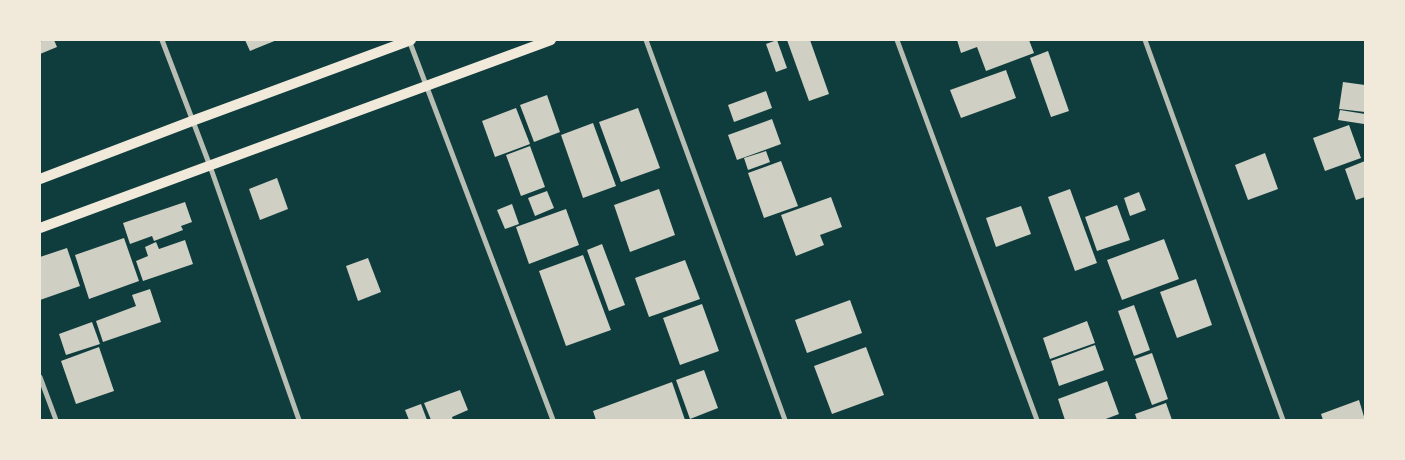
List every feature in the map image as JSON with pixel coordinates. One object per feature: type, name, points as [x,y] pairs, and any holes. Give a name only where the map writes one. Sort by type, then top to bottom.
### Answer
[{"type":"main road","points":[[40,180],[410,40]]},
{"type":"main road","points":[[40,228],[551,40]]},
{"type":"street","points":[[162,40],[210,166],[300,420]]},
{"type":"street","points":[[410,40],[554,420]]},
{"type":"street","points":[[646,40],[785,420]]},
{"type":"street","points":[[897,40],[1037,420]]},
{"type":"street","points":[[1145,40],[1283,420]]},
{"type":"street","points":[[40,377],[56,420]]},
{"type":"building","points":[[54,40],[57,47],[40,54],[40,42]]},
{"type":"building","points":[[245,40],[277,40],[250,51]]},
{"type":"building","points":[[777,40],[787,68],[776,72],[766,44]]},
{"type":"building","points":[[787,40],[810,40],[829,94],[809,101]]},
{"type":"building","points":[[957,40],[1029,40],[1034,53],[986,71],[977,47],[961,53]]},
{"type":"building","points":[[1048,51],[1069,111],[1051,117],[1030,58]]},
{"type":"building","points":[[1006,70],[1016,98],[961,118],[950,90]]},
{"type":"building","points":[[1343,82],[1365,85],[1365,112],[1339,109]]},
{"type":"building","points":[[766,91],[772,108],[734,122],[728,105]]},
{"type":"building","points":[[547,95],[560,132],[534,142],[520,105]]},
{"type":"building","points":[[516,108],[530,144],[495,157],[482,121]]},
{"type":"building","points":[[638,108],[660,168],[621,182],[599,122]]},
{"type":"building","points":[[1340,110],[1365,114],[1364,124],[1338,120]]},
{"type":"building","points":[[772,119],[781,144],[737,160],[728,135]]},
{"type":"building","points":[[593,123],[616,186],[583,198],[561,135]]},
{"type":"building","points":[[1349,125],[1361,158],[1325,171],[1313,138]]},
{"type":"building","points":[[530,146],[545,187],[521,196],[506,155]]},
{"type":"building","points":[[766,151],[770,162],[748,170],[744,158]]},
{"type":"building","points":[[1265,153],[1278,189],[1248,200],[1235,165]]},
{"type":"building","points":[[781,161],[798,206],[764,218],[748,173]]},
{"type":"building","points":[[1365,161],[1365,197],[1356,200],[1345,169]]},
{"type":"building","points":[[277,178],[288,209],[260,220],[249,189]]},
{"type":"building","points":[[659,189],[675,235],[630,252],[614,205]]},
{"type":"building","points":[[1070,189],[1097,263],[1075,271],[1048,197]]},
{"type":"building","points":[[547,191],[554,208],[535,216],[528,198]]},
{"type":"building","points":[[1139,192],[1146,210],[1130,216],[1124,198]]},
{"type":"building","points":[[831,197],[842,227],[820,235],[824,245],[796,256],[781,215]]},
{"type":"building","points":[[185,202],[192,222],[181,226],[183,230],[154,241],[152,236],[130,244],[123,223]]},
{"type":"building","points":[[512,204],[519,224],[505,229],[497,210]]},
{"type":"building","points":[[1117,205],[1130,240],[1097,251],[1085,217]]},
{"type":"building","points":[[1021,206],[1031,234],[996,247],[986,218]]},
{"type":"building","points":[[566,209],[579,245],[529,264],[516,227]]},
{"type":"building","points":[[124,238],[139,281],[89,299],[75,255]]},
{"type":"building","points":[[1164,239],[1179,279],[1122,300],[1107,260]]},
{"type":"building","points":[[185,240],[193,264],[143,281],[136,261],[148,256],[145,247],[156,242],[159,249]]},
{"type":"building","points":[[602,244],[625,305],[609,311],[587,250]]},
{"type":"building","points":[[67,248],[80,286],[40,300],[40,257]]},
{"type":"building","points":[[583,255],[611,330],[566,346],[539,271]]},
{"type":"building","points":[[368,258],[381,292],[358,301],[346,266]]},
{"type":"building","points":[[685,260],[700,299],[649,317],[635,278]]},
{"type":"building","points":[[1196,279],[1212,325],[1177,338],[1160,292]]},
{"type":"building","points":[[150,289],[161,322],[103,342],[96,321],[136,306],[132,295]]},
{"type":"building","points":[[850,300],[862,333],[807,353],[795,320]]},
{"type":"building","points":[[702,304],[719,351],[680,365],[663,318]]},
{"type":"building","points":[[1134,305],[1150,350],[1134,356],[1118,311]]},
{"type":"building","points":[[1087,321],[1095,343],[1050,359],[1043,338]]},
{"type":"building","points":[[92,322],[100,344],[66,355],[59,334]]},
{"type":"building","points":[[1095,345],[1104,370],[1059,386],[1051,361]]},
{"type":"building","points":[[99,347],[114,391],[76,404],[61,361]]},
{"type":"building","points":[[866,347],[884,395],[832,414],[814,366]]},
{"type":"building","points":[[1152,353],[1168,399],[1152,405],[1135,359]]},
{"type":"building","points":[[704,370],[718,408],[690,419],[676,380]]},
{"type":"building","points":[[1107,381],[1119,414],[1103,420],[1065,420],[1058,399]]},
{"type":"building","points":[[672,382],[685,420],[596,420],[593,411]]},
{"type":"building","points":[[460,390],[468,410],[452,417],[453,420],[431,420],[424,403]]},
{"type":"building","points":[[1359,400],[1365,420],[1323,420],[1321,414]]},
{"type":"building","points":[[1166,403],[1172,420],[1137,420],[1135,414]]},
{"type":"building","points":[[421,404],[427,420],[409,420],[405,410]]}]
